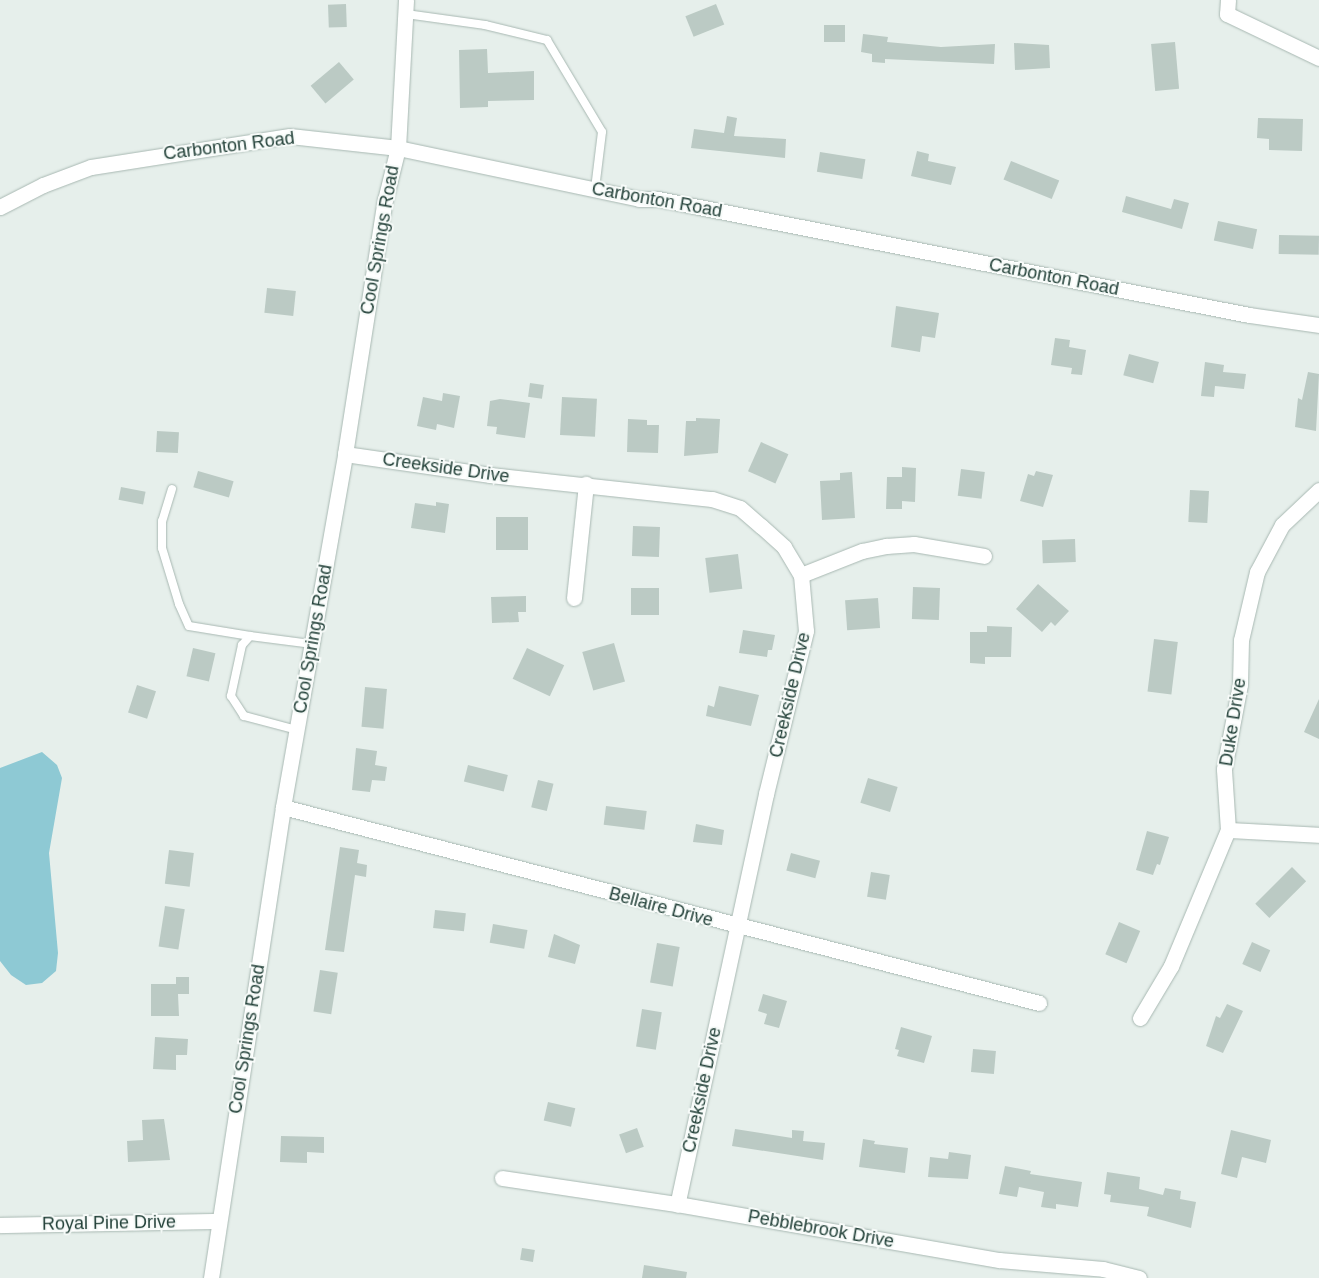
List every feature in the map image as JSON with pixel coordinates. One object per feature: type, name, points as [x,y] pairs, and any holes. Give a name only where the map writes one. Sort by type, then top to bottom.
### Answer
[{"type":"street","points":[[1228,0],[1227,14],[1319,58]]},
{"type":"street","name":"Cool Springs Road","points":[[211,1278],[218,1221],[283,807],[345,454],[384,200],[398,148],[406,7]]},
{"type":"street","name":"Carbonton Road","points":[[0,207],[43,185],[91,167],[192,149],[290,136],[398,148],[595,190],[1249,315],[1319,325]]},
{"type":"street","name":"Creekside Drive","points":[[345,454],[712,500],[740,508],[784,547],[801,575],[806,631],[677,1204]]},
{"type":"street","points":[[574,598],[586,484]]},
{"type":"street","name":"Duke Drive","points":[[1140,1018],[1171,966],[1228,830],[1224,769],[1240,684],[1241,640],[1249,600],[1258,572],[1282,526],[1319,490]]},
{"type":"street","points":[[801,575],[862,551],[886,546],[914,544],[984,556]]},
{"type":"street","name":"Bellaire Drive","points":[[283,807],[738,927],[1039,1003]]},
{"type":"street","points":[[1228,830],[1319,835]]},
{"type":"street","name":"Pebblebrook Drive","points":[[502,1178],[677,1204],[999,1260],[1103,1269],[1139,1278]]},
{"type":"street","name":"Royal Pine Drive","points":[[0,1225],[218,1221]]},
{"type":"lane","points":[[406,7],[547,40],[602,132],[595,190]]},
{"type":"lane","points":[[172,490],[162,521],[162,548],[179,604],[189,626],[312,644]]},
{"type":"lane","points":[[250,636],[242,645],[230,696],[244,716],[297,730]]},
{"type":"water","points":[[42,752],[57,765],[62,778],[49,853],[58,953],[56,971],[42,983],[26,985],[11,975],[0,961],[0,768]]},
{"type":"building","points":[[346,4],[347,27],[329,28],[328,5]]},
{"type":"building","points":[[716,4],[724,24],[694,37],[685,16]]},
{"type":"building","points":[[824,25],[845,25],[845,42],[824,42]]},
{"type":"building","points":[[863,34],[888,37],[887,42],[941,47],[995,44],[994,64],[885,59],[885,63],[872,62],[872,54],[861,52]]},
{"type":"building","points":[[1175,42],[1179,89],[1155,91],[1151,44]]},
{"type":"building","points":[[1014,43],[1049,45],[1050,68],[1015,70]]},
{"type":"building","points":[[487,49],[488,73],[534,71],[534,100],[488,101],[488,107],[460,108],[459,50]]},
{"type":"building","points":[[339,62],[354,80],[325,103],[311,86]]},
{"type":"building","points":[[727,116],[737,118],[734,136],[786,139],[785,158],[691,148],[694,129],[724,133]]},
{"type":"building","points":[[1258,118],[1303,119],[1302,151],[1269,150],[1269,139],[1257,138]]},
{"type":"building","points":[[917,151],[929,154],[928,161],[956,167],[951,185],[911,176]]},
{"type":"building","points":[[820,152],[865,159],[862,179],[817,172]]},
{"type":"building","points":[[1011,161],[1059,180],[1052,199],[1004,180]]},
{"type":"building","points":[[1126,196],[1171,209],[1174,199],[1189,203],[1182,229],[1122,212]]},
{"type":"building","points":[[1218,221],[1257,229],[1253,249],[1214,241]]},
{"type":"building","points":[[1279,235],[1319,236],[1319,255],[1279,254]]},
{"type":"building","points":[[267,288],[296,291],[293,316],[264,313]]},
{"type":"building","points":[[896,306],[939,313],[935,338],[922,336],[920,352],[891,347]]},
{"type":"building","points":[[1055,338],[1070,340],[1069,347],[1086,350],[1082,375],[1071,374],[1072,368],[1051,365]]},
{"type":"building","points":[[1129,354],[1159,362],[1153,383],[1123,375]]},
{"type":"building","points":[[1205,362],[1224,365],[1223,372],[1246,374],[1244,389],[1215,386],[1214,397],[1201,396]]},
{"type":"building","points":[[1308,372],[1319,374],[1316,431],[1295,427],[1298,398],[1302,400]]},
{"type":"building","points":[[530,383],[544,385],[542,399],[528,397]]},
{"type":"building","points":[[443,393],[460,396],[454,428],[437,424],[436,430],[417,426],[423,397],[442,401]]},
{"type":"building","points":[[562,397],[597,399],[595,437],[560,435]]},
{"type":"building","points":[[500,399],[530,403],[525,438],[496,434],[497,427],[487,426],[490,401]]},
{"type":"building","points":[[696,418],[720,419],[718,453],[684,456],[686,421],[696,421]]},
{"type":"building","points":[[628,419],[647,420],[647,425],[659,425],[658,453],[627,452]]},
{"type":"building","points":[[157,431],[179,432],[178,453],[156,452]]},
{"type":"building","points":[[761,442],[788,454],[775,483],[748,471]]},
{"type":"building","points":[[902,467],[916,468],[915,502],[902,501],[902,509],[886,509],[887,477],[902,477]]},
{"type":"building","points":[[961,469],[985,472],[982,499],[958,496]]},
{"type":"building","points":[[198,471],[234,481],[229,498],[193,487]]},
{"type":"building","points":[[1036,471],[1053,475],[1043,507],[1020,501],[1028,474],[1034,476]]},
{"type":"building","points":[[852,472],[855,518],[822,520],[820,481],[840,480],[840,473]]},
{"type":"building","points":[[121,487],[146,492],[143,505],[119,500]]},
{"type":"building","points":[[1190,490],[1209,491],[1207,523],[1188,522]]},
{"type":"building","points":[[436,502],[449,504],[445,533],[411,528],[415,503],[436,506]]},
{"type":"building","points":[[496,517],[528,517],[528,550],[496,550]]},
{"type":"building","points":[[633,526],[660,527],[659,557],[632,556]]},
{"type":"building","points":[[1075,539],[1076,562],[1043,563],[1042,540]]},
{"type":"building","points":[[738,554],[742,589],[710,593],[705,558]]},
{"type":"building","points":[[1038,584],[1069,611],[1055,626],[1051,622],[1042,632],[1016,609]]},
{"type":"building","points":[[913,587],[940,588],[939,620],[912,619]]},
{"type":"building","points":[[631,588],[659,588],[659,615],[631,615]]},
{"type":"building","points":[[526,596],[526,612],[518,612],[519,622],[492,623],[491,597]]},
{"type":"building","points":[[878,598],[880,628],[847,630],[845,600]]},
{"type":"building","points":[[987,626],[1012,627],[1011,657],[985,657],[985,664],[970,663],[970,632],[987,632]]},
{"type":"building","points":[[743,630],[775,635],[772,650],[768,650],[767,657],[739,653]]},
{"type":"building","points":[[1154,639],[1178,642],[1171,695],[1148,692]]},
{"type":"building","points":[[614,643],[625,681],[593,691],[582,652]]},
{"type":"building","points":[[193,648],[215,653],[209,681],[186,676]]},
{"type":"building","points":[[527,648],[564,665],[550,696],[513,679]]},
{"type":"building","points":[[137,685],[156,691],[147,719],[128,713]]},
{"type":"building","points":[[719,686],[759,695],[751,726],[706,716],[708,705],[714,707]]},
{"type":"building","points":[[365,687],[387,689],[383,729],[362,727]]},
{"type":"building","points":[[1319,699],[1319,739],[1304,732]]},
{"type":"building","points":[[356,748],[377,751],[375,765],[387,767],[385,781],[372,780],[370,792],[352,790]]},
{"type":"building","points":[[468,765],[508,775],[504,791],[464,781]]},
{"type":"building","points":[[868,778],[898,787],[890,812],[860,803]]},
{"type":"building","points":[[538,780],[554,784],[547,811],[531,807]]},
{"type":"building","points":[[606,806],[647,811],[644,830],[604,825]]},
{"type":"building","points":[[696,824],[724,830],[722,845],[693,842]]},
{"type":"building","points":[[1147,831],[1169,837],[1160,865],[1157,864],[1153,875],[1136,870]]},
{"type":"building","points":[[340,847],[359,850],[357,863],[367,865],[366,877],[355,875],[344,952],[325,950]]},
{"type":"building","points":[[169,850],[194,853],[190,887],[165,884]]},
{"type":"building","points":[[791,853],[820,861],[815,878],[786,870]]},
{"type":"building","points":[[1292,867],[1306,881],[1269,918],[1255,904]]},
{"type":"building","points":[[871,872],[890,875],[886,900],[867,897]]},
{"type":"building","points":[[165,906],[185,909],[178,950],[159,946]]},
{"type":"building","points":[[435,910],[466,913],[464,931],[433,928]]},
{"type":"building","points":[[1119,922],[1140,931],[1126,963],[1105,954]]},
{"type":"building","points":[[493,924],[527,930],[524,949],[490,943]]},
{"type":"building","points":[[554,934],[580,945],[575,964],[548,957]]},
{"type":"building","points":[[1252,942],[1270,950],[1261,972],[1242,964]]},
{"type":"building","points":[[657,943],[680,947],[673,986],[650,982]]},
{"type":"building","points":[[320,970],[338,973],[331,1014],[313,1011]]},
{"type":"building","points":[[176,977],[189,977],[189,994],[178,994],[179,1016],[151,1016],[151,984],[176,984]]},
{"type":"building","points":[[763,994],[787,1001],[779,1028],[764,1024],[767,1014],[758,1011]]},
{"type":"building","points":[[1227,1004],[1243,1011],[1223,1053],[1206,1046],[1216,1016],[1220,1018]]},
{"type":"building","points":[[642,1009],[662,1012],[656,1050],[636,1047]]},
{"type":"building","points":[[901,1027],[932,1036],[924,1063],[897,1056],[899,1050],[895,1049]]},
{"type":"building","points":[[155,1037],[188,1039],[187,1055],[176,1055],[176,1070],[153,1069]]},
{"type":"building","points":[[973,1049],[996,1051],[994,1074],[971,1072]]},
{"type":"building","points":[[548,1102],[575,1108],[571,1127],[544,1121]]},
{"type":"building","points":[[164,1119],[170,1160],[128,1162],[127,1141],[143,1140],[142,1120]]},
{"type":"building","points":[[637,1128],[644,1147],[626,1153],[619,1134]]},
{"type":"building","points":[[735,1129],[792,1138],[792,1130],[804,1131],[803,1141],[825,1143],[823,1160],[732,1146]]},
{"type":"building","points":[[1231,1130],[1271,1140],[1266,1163],[1242,1157],[1237,1178],[1221,1174]]},
{"type":"building","points":[[281,1136],[324,1137],[324,1153],[307,1152],[307,1163],[280,1162]]},
{"type":"building","points":[[863,1139],[875,1141],[874,1144],[908,1148],[905,1173],[859,1167]]},
{"type":"building","points":[[949,1152],[971,1155],[968,1179],[928,1177],[930,1157],[948,1159]]},
{"type":"building","points":[[1005,1166],[1031,1171],[1030,1174],[1082,1182],[1078,1207],[1056,1204],[1056,1209],[1041,1207],[1044,1192],[1019,1187],[1017,1197],[999,1194]]},
{"type":"building","points":[[1107,1172],[1140,1177],[1139,1189],[1163,1195],[1165,1188],[1181,1191],[1180,1199],[1196,1202],[1191,1228],[1147,1216],[1149,1207],[1110,1202],[1111,1195],[1104,1194]]},
{"type":"building","points":[[522,1248],[535,1250],[533,1262],[520,1260]]},
{"type":"building","points":[[644,1265],[687,1272],[686,1278],[642,1278]]}]
